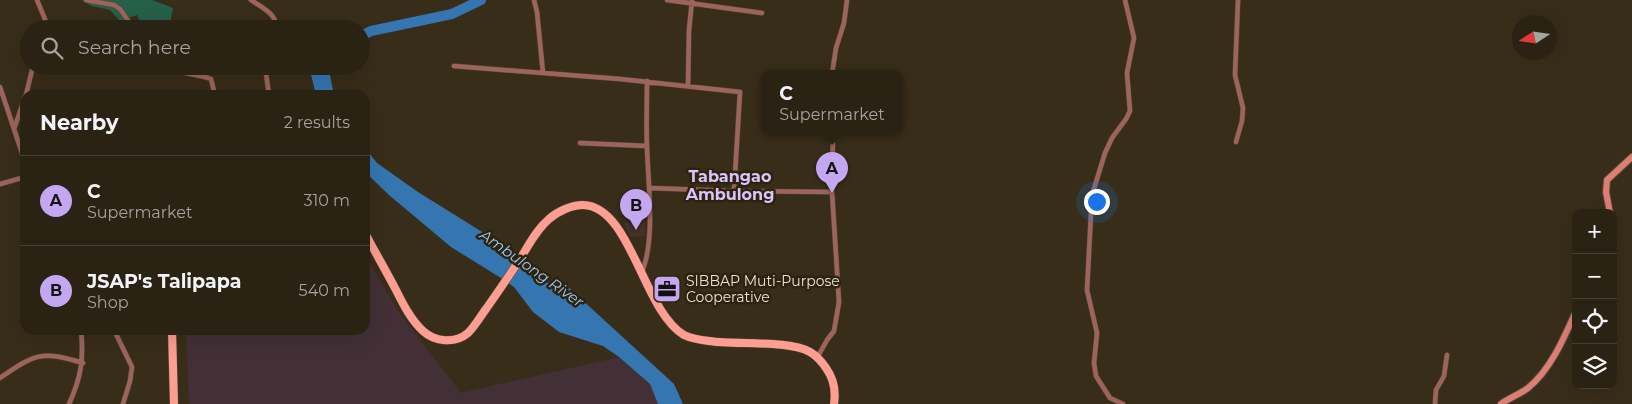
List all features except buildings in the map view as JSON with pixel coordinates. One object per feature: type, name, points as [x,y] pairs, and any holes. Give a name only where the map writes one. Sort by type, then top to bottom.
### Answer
[{"type":"main road","points":[[370,242],[410,316],[422,330],[439,340],[450,341],[467,334],[502,287],[537,232],[549,219],[560,212],[583,205],[594,207],[613,220],[666,319],[673,327],[694,340],[723,343],[791,345],[810,352],[830,375],[834,385],[834,404]]},
{"type":"main road","points":[[172,335],[174,404]]},
{"type":"street","points":[[37,0],[45,20]]},
{"type":"street","points":[[86,0],[114,5],[120,9],[128,20]]},
{"type":"street","points":[[251,0],[268,10],[274,20]]},
{"type":"street","points":[[534,0],[538,12],[543,73]]},
{"type":"street","points":[[667,0],[692,1],[762,12]]},
{"type":"street","points":[[832,70],[844,23],[847,0]]},
{"type":"street","points":[[1123,404],[1110,398],[1096,376],[1094,363],[1097,333],[1087,290],[1092,195],[1105,153],[1112,138],[1130,111],[1127,73],[1134,38],[1125,0]]},
{"type":"street","points":[[1236,142],[1242,121],[1243,108],[1235,75],[1238,0]]},
{"type":"street","points":[[688,86],[689,30],[692,1]]},
{"type":"street","points":[[454,66],[647,82],[740,92],[734,190]]},
{"type":"street","points":[[26,90],[30,75]]},
{"type":"street","points":[[203,75],[211,79],[214,90]]},
{"type":"street","points":[[266,75],[268,90]]},
{"type":"street","points":[[641,274],[648,253],[650,188],[647,146],[647,82]]},
{"type":"street","points":[[0,86],[14,129],[20,141]]},
{"type":"street","points":[[14,129],[20,111]]},
{"type":"street","points":[[817,358],[834,331],[838,316],[839,302],[832,192],[833,135]]},
{"type":"street","points":[[580,143],[647,146]]},
{"type":"street","points":[[1609,209],[1606,180],[1632,157]]},
{"type":"street","points":[[0,184],[20,178]]},
{"type":"street","points":[[650,188],[832,192]]},
{"type":"street","points":[[1501,404],[1527,389],[1541,375],[1572,320]]},
{"type":"street","points":[[69,404],[77,386],[83,363],[81,335]]},
{"type":"street","points":[[116,335],[132,367],[130,381],[122,404]]},
{"type":"street","points":[[0,378],[23,361],[42,355],[62,356],[83,363]]},
{"type":"street","points":[[1435,404],[1436,390],[1444,376],[1447,355]]},
{"type":"shaded area","points":[[645,220],[645,236],[631,237],[623,223]]},
{"type":"shaded area","points":[[370,263],[398,311],[461,393],[619,357],[650,384],[658,404],[189,404],[186,335],[370,335]]},
{"type":"green space","points":[[81,0],[152,0],[173,8],[171,20],[139,20],[137,15],[119,20],[110,10],[92,6]]},
{"type":"water","points":[[311,75],[330,75],[333,90],[315,90]]},
{"type":"water","points":[[370,154],[377,163],[418,192],[487,235],[515,256],[544,282],[568,287],[674,384],[683,404],[658,404],[650,384],[619,357],[603,346],[559,332],[533,312],[514,287],[451,247],[370,177]]},
{"type":"waterway","name":"Ambulong River","points":[[370,32],[452,14],[481,0]]},
{"type":"place","name":"C","points":[[832,193]]},
{"type":"place","name":"JSAP's Talipapa","points":[[636,230]]},
{"type":"place","name":"SIBBAP Muti-Purpose Cooperative","points":[[667,289]]},
{"type":"district","name":"Tabangao Ambulong","points":[[730,185]]}]
